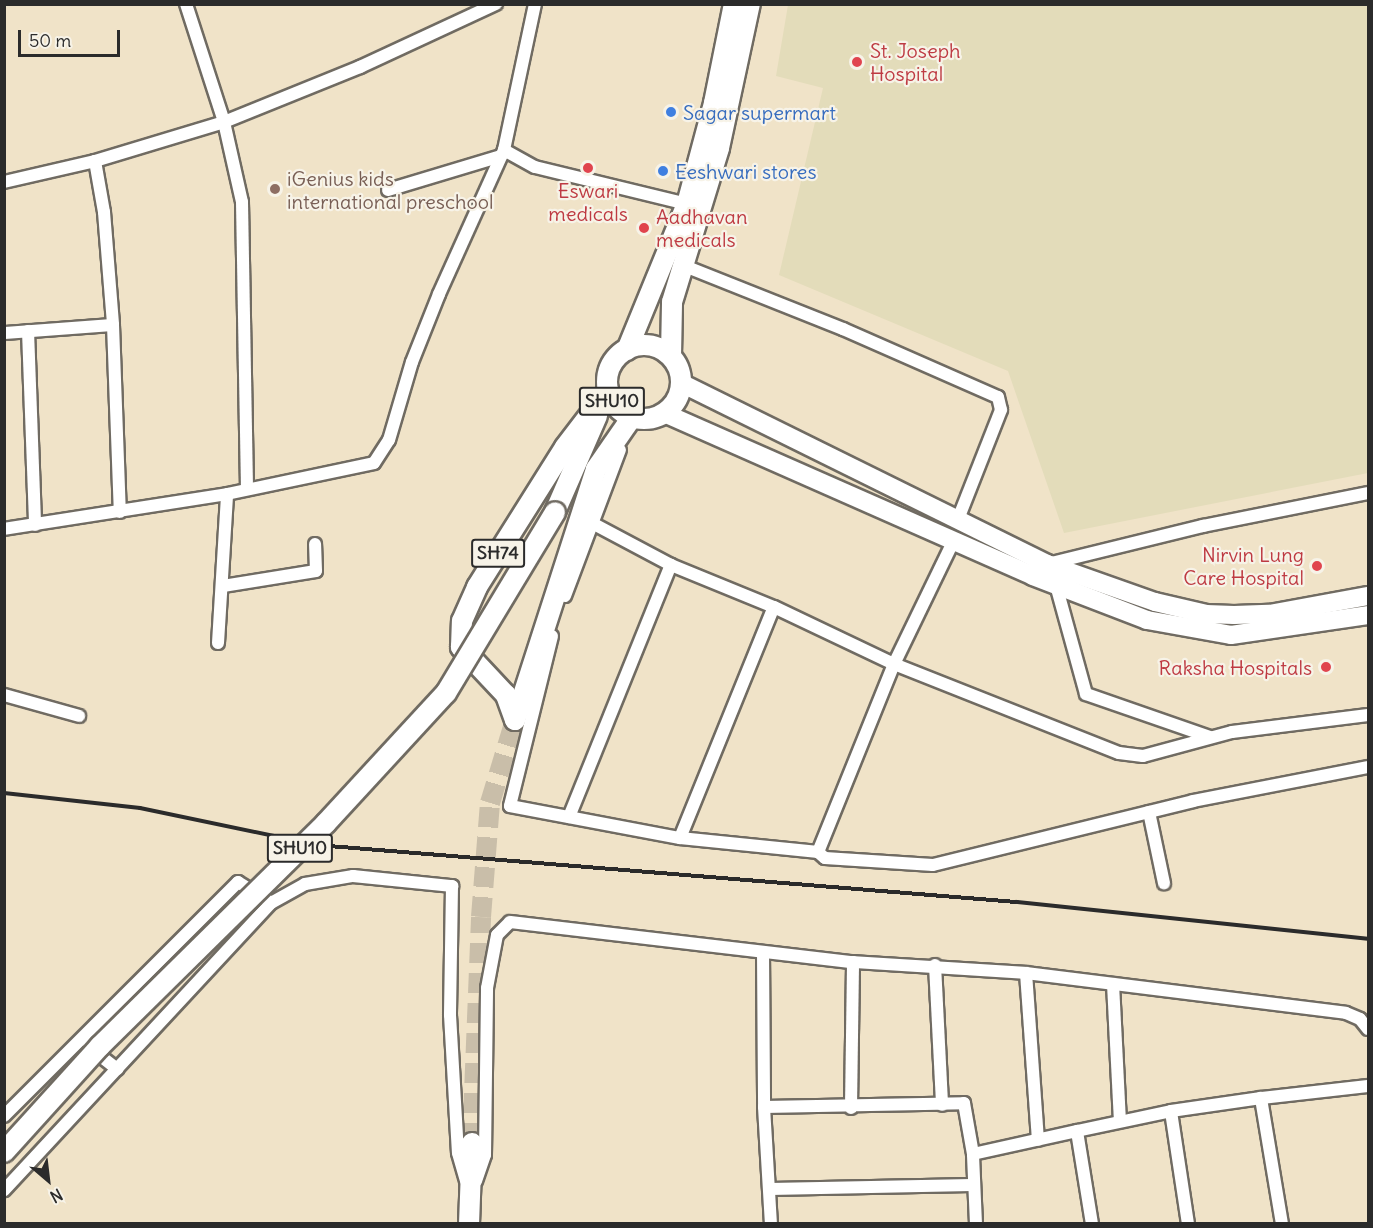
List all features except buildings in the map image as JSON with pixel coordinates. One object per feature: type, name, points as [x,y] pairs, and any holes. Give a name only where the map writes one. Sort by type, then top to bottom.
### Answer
[{"type":"main road","name":"SHU10","points":[[4,1152],[100,1046],[334,814],[446,693],[555,512],[595,418],[609,394],[608,375],[615,360],[627,350],[687,204],[714,103],[734,4]]},
{"type":"main road","points":[[750,4],[719,148],[682,265],[670,318],[671,356],[681,383],[1047,564],[1155,602],[1206,614],[1269,614],[1368,596]]},
{"type":"main road","points":[[627,350],[642,345],[657,348],[671,356]]},
{"type":"main road","name":"SHU10","points":[[581,453],[633,417],[664,413],[677,400],[681,383]]},
{"type":"main road","name":"SHU10","points":[[609,394],[633,417]]},
{"type":"main road","name":"SH74","points":[[609,394],[565,447],[477,587],[462,621],[461,647],[506,695],[514,720],[596,469],[633,417]]},
{"type":"main road","points":[[664,413],[1056,585],[1147,620],[1231,635],[1368,615]]},
{"type":"main road","points":[[469,1224],[472,1143]]},
{"type":"street","points":[[186,4],[224,122],[242,202],[247,488]]},
{"type":"street","points":[[4,182],[95,162],[224,122],[360,68],[496,4]]},
{"type":"street","points":[[4,530],[227,494],[247,488],[368,466],[383,453],[439,294],[503,153],[535,4]]},
{"type":"street","points":[[388,190],[503,153],[536,167],[687,204]]},
{"type":"street","points":[[95,162],[104,212],[113,325],[120,512]]},
{"type":"street","points":[[682,265],[843,329],[998,397],[1001,410],[958,519]]},
{"type":"street","points":[[4,333],[113,325]]},
{"type":"street","points":[[28,331],[35,525]]},
{"type":"street","points":[[633,417],[612,462],[556,622],[510,806],[680,838],[818,852],[825,858],[933,866],[1149,812],[1368,767]]},
{"type":"street","points":[[1047,564],[1203,526],[1368,493]]},
{"type":"street","points":[[218,643],[224,586],[227,494]]},
{"type":"street","points":[[592,523],[671,565],[774,607],[894,664],[1119,753],[1143,756],[1211,738],[1368,715]]},
{"type":"street","points":[[818,852],[894,664],[954,540]]},
{"type":"street","points":[[224,586],[316,571],[315,544]]},
{"type":"street","points":[[570,817],[671,565]]},
{"type":"street","points":[[1056,585],[1086,694],[1211,738]]},
{"type":"street","points":[[680,838],[774,607]]},
{"type":"street","points":[[4,695],[79,716]]},
{"type":"street","points":[[1149,812],[1164,883]]},
{"type":"street","points":[[4,1190],[271,903],[305,884],[353,876],[452,886],[450,1015],[458,1153],[471,1196]]},
{"type":"street","points":[[4,1116],[238,882],[271,903]]},
{"type":"street","points":[[471,1196],[485,1155],[487,988],[497,935],[510,922],[853,962],[1026,973],[1346,1013],[1360,1019],[1368,1029]]},
{"type":"street","points":[[763,952],[764,1107],[771,1224]]},
{"type":"street","points":[[851,1108],[853,962]]},
{"type":"street","points":[[935,966],[942,1105]]},
{"type":"street","points":[[1026,973],[1038,1140]]},
{"type":"street","points":[[1113,984],[1120,1121]]},
{"type":"street","points":[[80,1040],[117,1069]]},
{"type":"street","points":[[973,1154],[1171,1111],[1368,1086]]},
{"type":"street","points":[[1261,1098],[1282,1224]]},
{"type":"street","points":[[764,1107],[851,1108],[964,1103],[973,1154],[972,1185],[976,1224]]},
{"type":"street","points":[[1171,1111],[1188,1224]]},
{"type":"street","points":[[1077,1131],[1092,1224]]},
{"type":"street","points":[[770,1189],[972,1185]]},
{"type":"shaded area","points":[[788,5],[1368,5],[1368,473],[1064,533],[1008,371],[779,275],[823,88],[776,76]]},
{"type":"tunnel","points":[[472,1143],[481,917],[490,803],[515,720]]},
{"type":"railway","points":[[4,793],[140,808],[317,845],[1017,902],[1368,939]]},
{"type":"place","name":"St. Joseph Hospital","points":[[857,62]]},
{"type":"place","name":"Sagar supermart","points":[[671,112]]},
{"type":"place","name":"Eswari medicals","points":[[588,168]]},
{"type":"place","name":"Eeshwari stores","points":[[663,171]]},
{"type":"place","name":"iGenius kids international preschool","points":[[275,189]]},
{"type":"place","name":"Aadhavan medicals","points":[[644,228]]},
{"type":"place","name":"Nirvin Lung Care Hospital","points":[[1317,566]]},
{"type":"place","name":"Raksha Hospitals","points":[[1326,667]]}]
